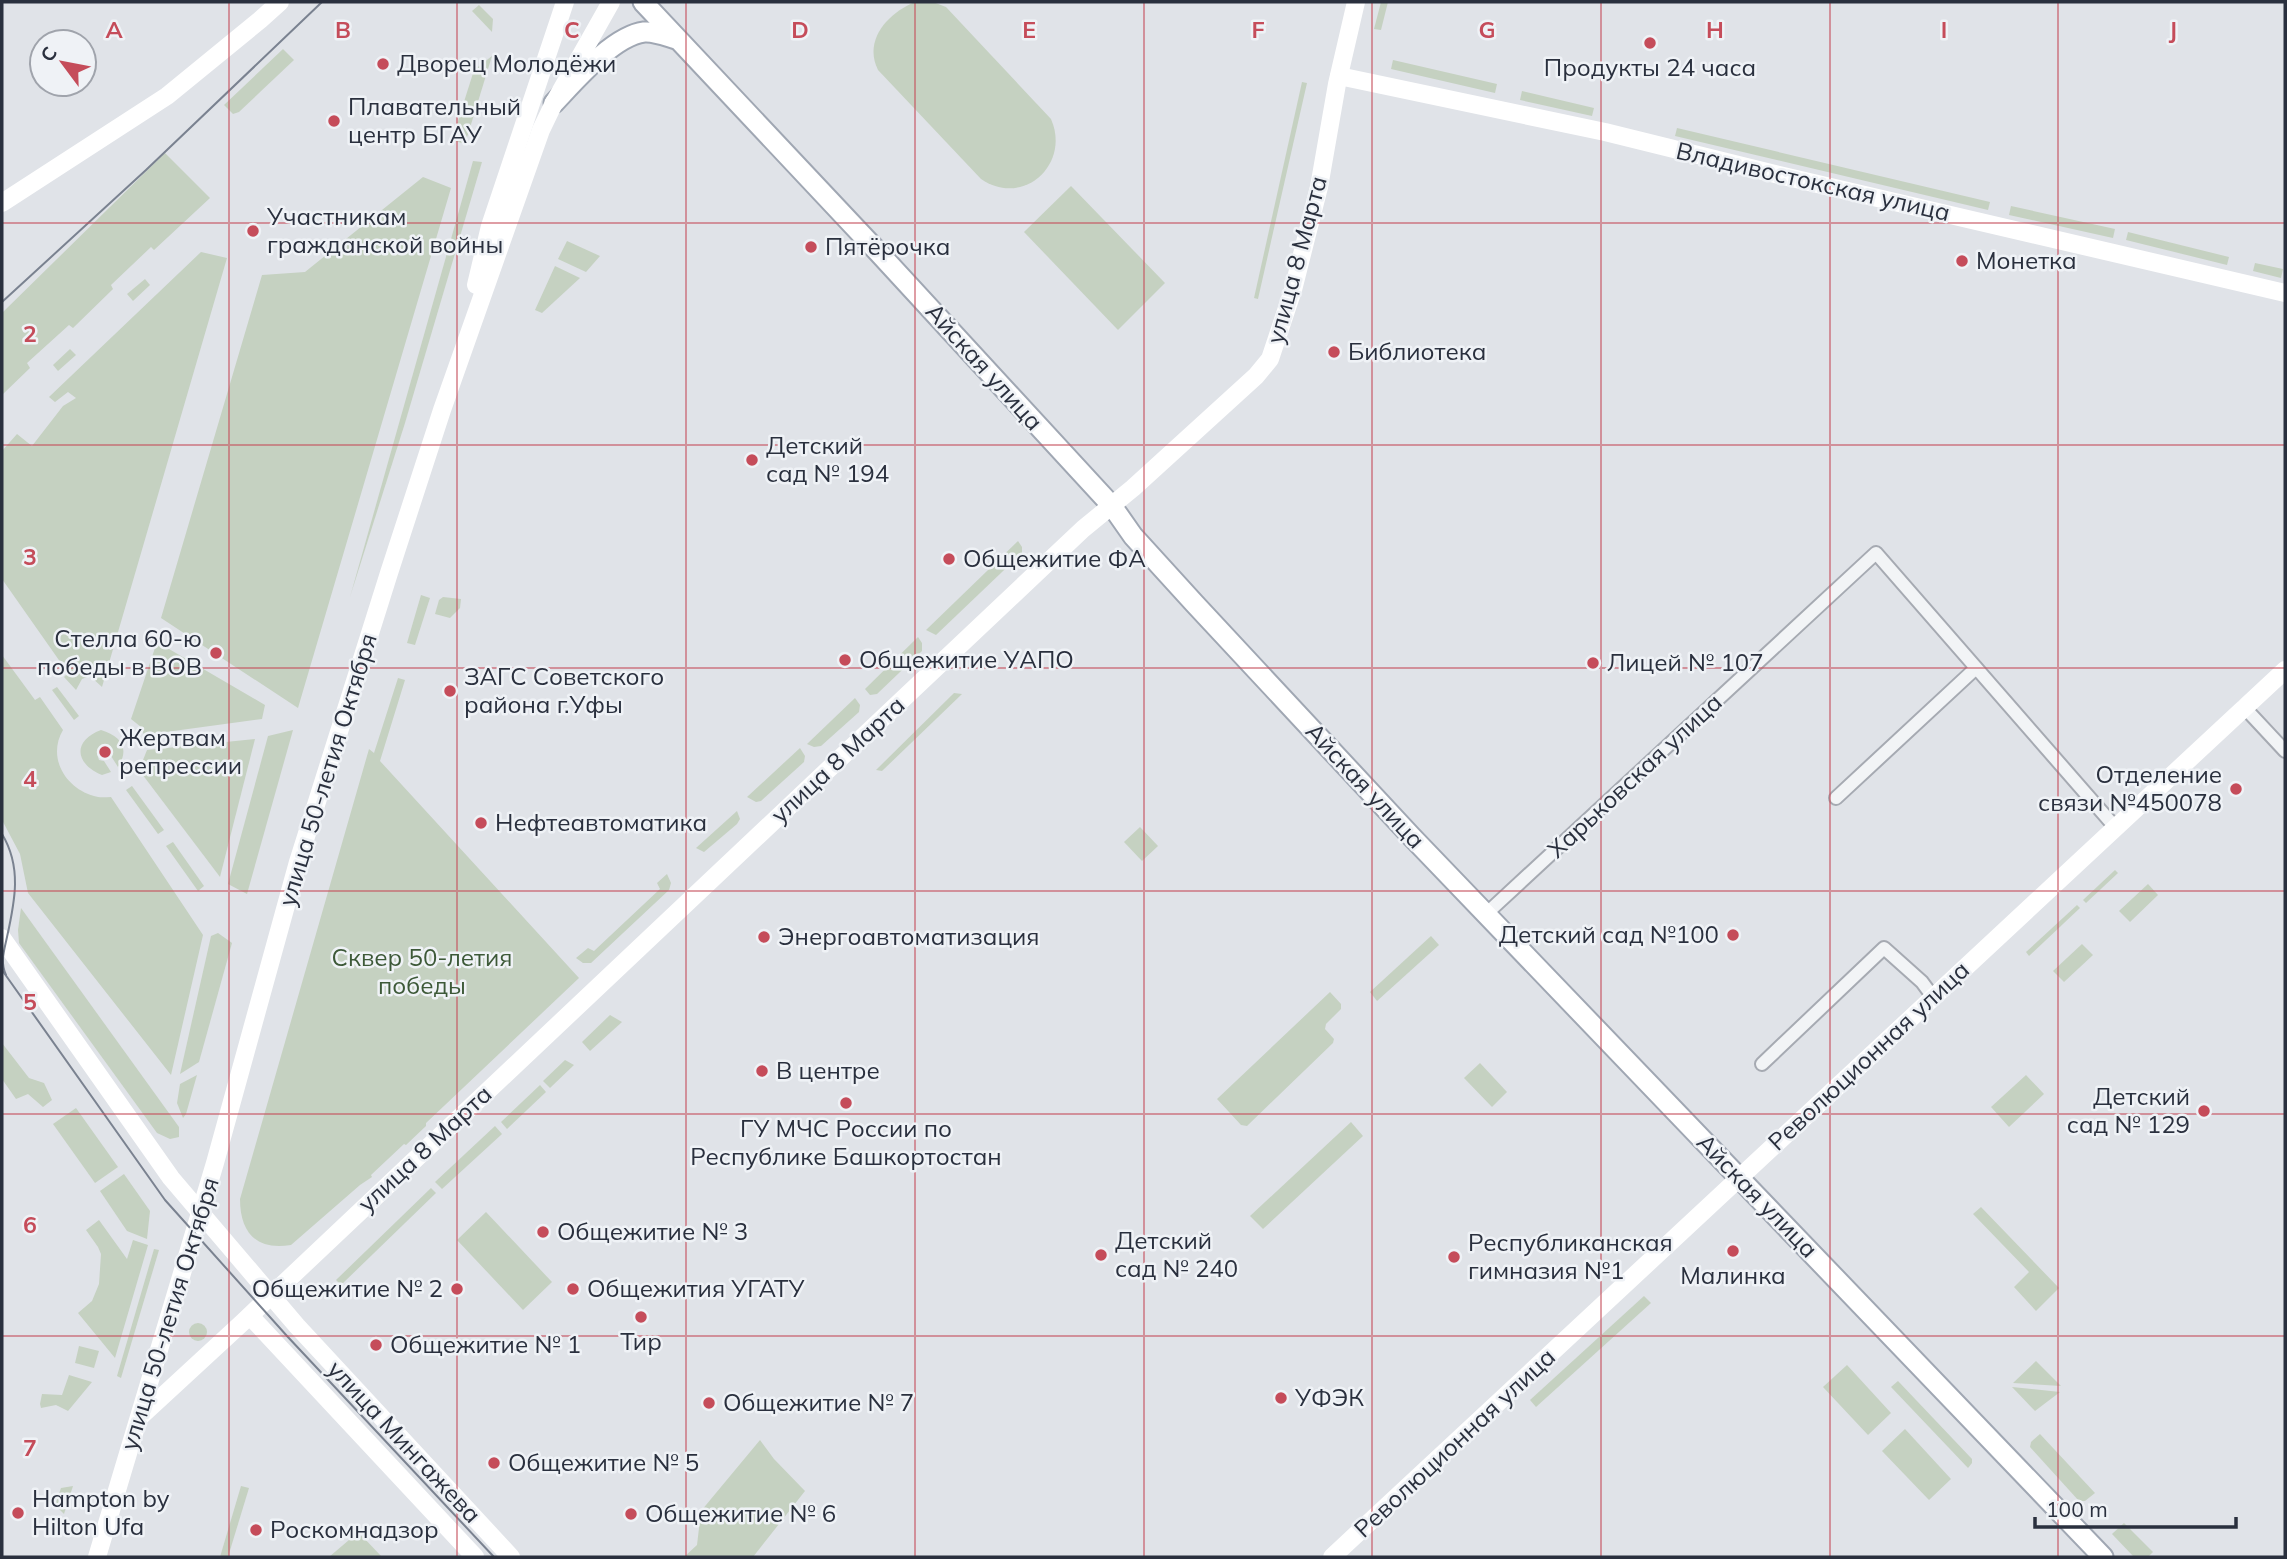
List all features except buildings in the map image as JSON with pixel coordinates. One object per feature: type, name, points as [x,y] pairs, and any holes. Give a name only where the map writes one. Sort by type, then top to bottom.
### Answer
[{"type":"main road","points":[[2,203],[167,96],[280,2]]},
{"type":"main road","points":[[452,380],[490,226],[565,2]]},
{"type":"main road","name":"улица 50-летия Октября","points":[[97,1557],[200,1211],[298,862],[388,573],[523,177],[554,103],[611,2]]},
{"type":"main road","name":"Айская улица","points":[[643,2],[1112,506],[1133,536],[1194,603],[1486,914],[2103,1557]]},
{"type":"main road","points":[[659,2],[677,39]]},
{"type":"main road","name":"улица 8 Марта","points":[[140,1417],[1074,538],[1256,376],[1270,359],[1288,309],[1312,212],[1356,2]]},
{"type":"main road","points":[[554,103],[592,65],[628,37],[646,32],[677,39]]},
{"type":"main road","name":"Владивостокская улица","points":[[1339,76],[1605,132],[2285,293]]},
{"type":"main road","name":"Революционная улица","points":[[1332,1557],[2285,670]]},
{"type":"main road","name":"улица Мингажева","points":[[2,938],[172,1178],[297,1326],[511,1557]]},
{"type":"main road","points":[[250,1316],[475,1557]]},
{"type":"street","name":"Харьковская улица","points":[[1486,914],[1876,553],[1976,668]]},
{"type":"street","points":[[1836,798],[1976,668],[2115,827]]},
{"type":"street","points":[[2244,707],[2285,751]]},
{"type":"street","points":[[1762,1064],[1884,948],[1922,982],[1933,997]]},
{"type":"green space","points":[[915,2],[933,2],[946,7],[1051,119],[1055,136],[1049,165],[1039,177],[1027,185],[997,187],[981,179],[878,70],[874,59],[876,38],[887,20]]},
{"type":"green space","points":[[1381,2],[1388,2],[1381,30],[1374,29]]},
{"type":"green space","points":[[479,5],[493,19],[492,32],[472,11]]},
{"type":"green space","points":[[283,49],[294,60],[239,112],[233,114],[224,105]]},
{"type":"green space","points":[[492,56],[465,144],[452,140],[474,70]]},
{"type":"green space","points":[[1393,60],[1497,84],[1495,93],[1391,69]]},
{"type":"green space","points":[[1302,82],[1307,83],[1258,299],[1254,298]]},
{"type":"green space","points":[[1522,91],[1594,108],[1592,116],[1520,100]]},
{"type":"green space","points":[[1677,128],[1990,202],[1988,210],[1675,136]]},
{"type":"green space","points":[[165,153],[210,198],[154,250],[151,247],[111,285],[113,289],[73,328],[69,325],[27,363],[30,368],[2,395],[2,313]]},
{"type":"green space","points":[[473,161],[482,162],[405,423],[350,597]]},
{"type":"green space","points":[[423,177],[451,188],[298,708],[161,618],[262,275],[305,272]]},
{"type":"green space","points":[[1071,186],[1165,283],[1118,330],[1024,232]]},
{"type":"green space","points":[[2011,206],[2115,229],[2113,238],[2009,215]]},
{"type":"green space","points":[[2128,232],[2229,257],[2227,265],[2126,240]]},
{"type":"green space","points":[[567,241],[600,256],[586,272],[558,259]]},
{"type":"green space","points":[[201,252],[227,258],[102,687],[90,676],[82,679],[76,690],[64,677],[68,673],[2,579],[2,451],[17,434],[32,446],[63,406],[76,398],[68,392],[55,402],[49,397]]},
{"type":"green space","points":[[2255,263],[2283,269],[2281,278],[2253,271]]},
{"type":"green space","points":[[555,266],[580,278],[542,313],[535,310]]},
{"type":"green space","points":[[145,279],[150,285],[133,301],[127,294]]},
{"type":"green space","points":[[70,349],[76,355],[58,371],[53,365]]},
{"type":"green space","points":[[1018,541],[1022,553],[936,635],[926,630]]},
{"type":"green space","points":[[421,595],[430,598],[415,645],[407,643]]},
{"type":"green space","points":[[443,597],[461,599],[460,608],[450,618],[435,614],[439,600]]},
{"type":"green space","points":[[918,637],[922,643],[922,651],[877,694],[870,695],[865,689]]},
{"type":"green space","points":[[157,642],[265,705],[262,719],[144,735],[141,727],[131,719]]},
{"type":"green space","points":[[2,655],[35,700],[40,697],[63,730],[57,751],[58,761],[67,779],[96,797],[111,797],[203,935],[171,1075],[28,893],[20,854],[2,820]]},
{"type":"green space","name":"Сквер 50-летия победы","points":[[398,678],[405,680],[380,761],[579,978],[406,1145],[371,1175],[372,1177],[291,1245],[268,1245],[252,1237],[247,1230],[240,1199],[369,749],[374,753]]},
{"type":"green space","points":[[57,687],[79,716],[74,720],[52,690]]},
{"type":"green space","points":[[954,693],[962,694],[882,771],[876,770]]},
{"type":"green space","points":[[855,698],[860,705],[859,712],[821,746],[807,744]]},
{"type":"green space","points":[[101,730],[118,739],[123,749],[118,767],[111,756],[111,749],[102,746],[97,754],[99,760],[104,761],[111,772],[102,775],[86,765],[80,753],[85,740]]},
{"type":"green space","points":[[293,730],[247,894],[228,884],[268,736]]},
{"type":"green space","points":[[255,739],[220,877],[139,770],[147,750]]},
{"type":"green space","points":[[800,748],[805,756],[804,762],[761,801],[756,802],[747,797]]},
{"type":"green space","points":[[132,786],[164,830],[158,834],[126,790]]},
{"type":"green space","points":[[737,811],[740,819],[737,824],[704,852],[696,848]]},
{"type":"green space","points":[[1140,827],[1158,846],[1142,861],[1124,842]]},
{"type":"green space","points":[[173,842],[204,886],[198,891],[166,846]]},
{"type":"green space","points":[[2115,870],[2118,873],[2086,903],[2083,900]]},
{"type":"green space","points":[[667,874],[671,883],[669,890],[591,963],[583,963],[576,958],[588,948],[594,951],[660,889],[657,883]]},
{"type":"green space","points":[[2148,884],[2158,895],[2130,922],[2119,911]]},
{"type":"green space","points":[[2077,905],[2080,908],[2029,956],[2026,952]]},
{"type":"green space","points":[[21,908],[179,1127],[179,1137],[170,1139],[157,1133],[19,943]]},
{"type":"green space","points":[[218,933],[232,943],[199,1062],[180,1074],[211,936]]},
{"type":"green space","points":[[1431,936],[1439,945],[1377,1001],[1370,992]]},
{"type":"green space","points":[[2082,944],[2093,955],[2064,982],[2053,971]]},
{"type":"green space","points":[[1330,992],[1341,1004],[1341,1009],[1326,1024],[1325,1029],[1334,1039],[1333,1043],[1247,1126],[1241,1125],[1217,1099]]},
{"type":"green space","points":[[610,1015],[622,1022],[590,1051],[582,1042]]},
{"type":"green space","points":[[2,1043],[29,1078],[44,1083],[52,1100],[43,1107],[28,1094],[16,1099],[2,1079]]},
{"type":"green space","points":[[565,1060],[574,1065],[550,1088],[543,1081]]},
{"type":"green space","points":[[1480,1063],[1507,1092],[1492,1107],[1464,1078]]},
{"type":"green space","points":[[197,1075],[183,1118],[177,1103],[180,1084]]},
{"type":"green space","points":[[2026,1075],[2044,1094],[2009,1127],[1991,1107]]},
{"type":"green space","points":[[540,1085],[546,1092],[507,1129],[501,1122]]},
{"type":"green space","points":[[76,1108],[118,1167],[95,1183],[53,1124]]},
{"type":"green space","points":[[1351,1122],[1363,1136],[1263,1229],[1250,1216]]},
{"type":"green space","points":[[495,1126],[502,1134],[442,1189],[435,1182]]},
{"type":"green space","points":[[124,1174],[150,1211],[147,1239],[127,1231],[100,1191]]},
{"type":"green space","points":[[431,1188],[436,1193],[341,1285],[336,1280]]},
{"type":"green space","points":[[1981,1207],[2059,1288],[2036,1311],[2014,1287],[2029,1272],[1973,1214]]},
{"type":"green space","points":[[486,1212],[552,1282],[523,1310],[457,1240]]},
{"type":"green space","points":[[99,1220],[127,1259],[133,1240],[148,1245],[115,1358],[78,1313],[92,1301],[99,1284],[101,1254],[86,1230]]},
{"type":"green space","points":[[154,1249],[159,1250],[121,1378],[117,1376]]},
{"type":"green space","points":[[1644,1296],[1651,1303],[1536,1407],[1530,1400]]},
{"type":"green space","points":[[198,1323],[204,1326],[207,1332],[204,1338],[198,1341],[192,1338],[189,1332],[192,1326]]},
{"type":"green space","points":[[79,1346],[99,1351],[94,1368],[75,1363]]},
{"type":"green space","points":[[2036,1361],[2061,1386],[2013,1383]]},
{"type":"green space","points":[[1847,1365],[1891,1413],[1868,1435],[1823,1387]]},
{"type":"green space","points":[[69,1375],[92,1382],[68,1411],[56,1405],[41,1408],[42,1394],[62,1395]]},
{"type":"green space","points":[[1898,1381],[1972,1459],[1968,1468],[1891,1387]]},
{"type":"green space","points":[[2012,1387],[2060,1392],[2035,1411]]},
{"type":"green space","points":[[1905,1429],[1951,1479],[1929,1500],[1882,1451]]},
{"type":"green space","points":[[2040,1434],[2095,1493],[2085,1501],[2079,1501],[2030,1447],[2031,1442]]},
{"type":"green space","points":[[760,1440],[805,1491],[753,1557],[684,1557],[697,1545],[701,1511]]},
{"type":"green space","points":[[73,1486],[64,1514],[55,1505],[61,1488]]},
{"type":"green space","points":[[241,1486],[249,1488],[228,1557],[220,1557]]},
{"type":"green space","points":[[2124,1523],[2153,1552],[2148,1557],[2134,1557],[2112,1534]]},
{"type":"green space","points":[[362,1536],[382,1557],[329,1557],[349,1540]]},
{"type":"tram line","points":[[2,302],[146,170],[322,2]]},
{"type":"tram line","points":[[2,834],[12,859],[15,884],[3,956],[6,975]]},
{"type":"tram line","points":[[2,970],[165,1200],[287,1336],[494,1557]]},
{"type":"place","name":"Продукты 24 часа","points":[[1650,43]]},
{"type":"place","name":"Дворец Молодёжи","points":[[383,64]]},
{"type":"place","name":"Плавательный центр БГАУ","points":[[334,121]]},
{"type":"place","name":"Участникам гражданской войны","points":[[253,231]]},
{"type":"place","name":"Пятёрочка","points":[[811,247]]},
{"type":"place","name":"Монетка","points":[[1962,261]]},
{"type":"place","name":"Библиотека","points":[[1334,352]]},
{"type":"place","name":"Детский сад № 194","points":[[752,460]]},
{"type":"place","name":"Общежитие ФА","points":[[949,559]]},
{"type":"place","name":"Стелла 60-ю победы в ВОВ","points":[[216,653]]},
{"type":"place","name":"Общежитие УАПО","points":[[845,660]]},
{"type":"place","name":"Лицей № 107","points":[[1593,663]]},
{"type":"place","name":"ЗАГС Советского района г.Уфы","points":[[450,691]]},
{"type":"place","name":"Жертвам репрессии","points":[[105,752]]},
{"type":"place","name":"Отделение связи №450078","points":[[2236,789]]},
{"type":"place","name":"Нефтеавтоматика","points":[[481,823]]},
{"type":"place","name":"Детский сад №100","points":[[1733,935]]},
{"type":"place","name":"Энергоавтоматизация","points":[[764,937]]},
{"type":"place","name":"В центре","points":[[762,1071]]},
{"type":"place","name":"ГУ МЧС России по Республике Башкортостан","points":[[846,1103]]},
{"type":"place","name":"Детский сад № 129","points":[[2204,1111]]},
{"type":"place","name":"Общежитие № 3","points":[[543,1232]]},
{"type":"place","name":"Малинка","points":[[1733,1251]]},
{"type":"place","name":"Детский сад № 240","points":[[1101,1255]]},
{"type":"place","name":"Республиканская гимназия №1","points":[[1454,1257]]},
{"type":"place","name":"Общежитие № 2","points":[[457,1289]]},
{"type":"place","name":"Общежития УГАТУ","points":[[573,1289]]},
{"type":"place","name":"Тир","points":[[641,1317]]},
{"type":"place","name":"Общежитие № 1","points":[[376,1345]]},
{"type":"place","name":"УФЭК","points":[[1281,1398]]},
{"type":"place","name":"Общежитие № 7","points":[[709,1403]]},
{"type":"place","name":"Общежитие № 5","points":[[494,1463]]},
{"type":"place","name":"Hampton by Hilton Ufa","points":[[18,1513]]},
{"type":"place","name":"Общежитие № 6","points":[[631,1514]]},
{"type":"place","name":"Роскомнадзор","points":[[256,1530]]}]
